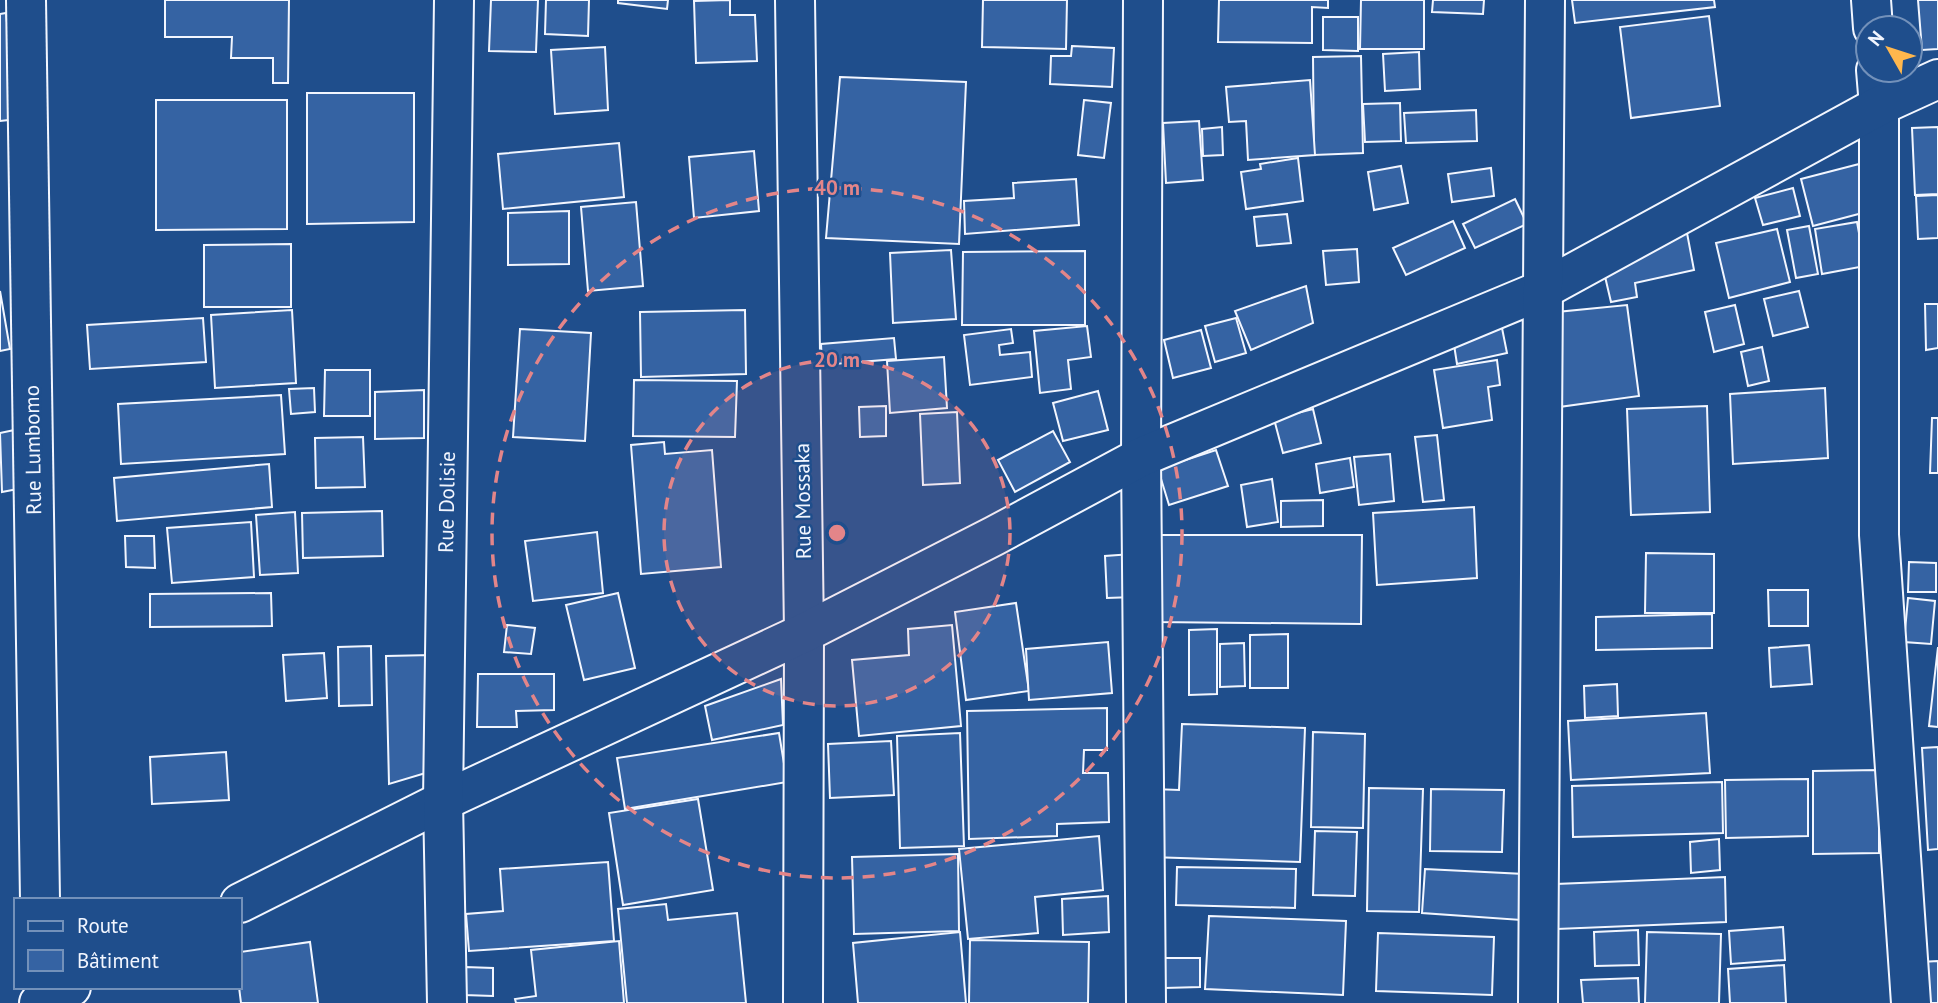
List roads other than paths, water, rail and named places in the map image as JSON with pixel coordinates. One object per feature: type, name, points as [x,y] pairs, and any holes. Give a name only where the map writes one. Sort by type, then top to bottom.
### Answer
[{"type":"street","name":"Rue Lumbomo","points":[[26,0],[40,898]]},
{"type":"street","name":"Rue Dolisie","points":[[447,1003],[443,801],[454,0]]},
{"type":"street","name":"Rue Mossaka","points":[[795,0],[804,633],[803,1003]]},
{"type":"street","points":[[1143,0],[1141,457],[1146,1003]]},
{"type":"street","points":[[1538,1003],[1545,0]]},
{"type":"street","points":[[242,902],[443,801],[804,633],[1141,457],[1542,290],[1877,88],[1938,79]]},
{"type":"street","points":[[1877,88],[1879,535],[1910,1003]]}]
